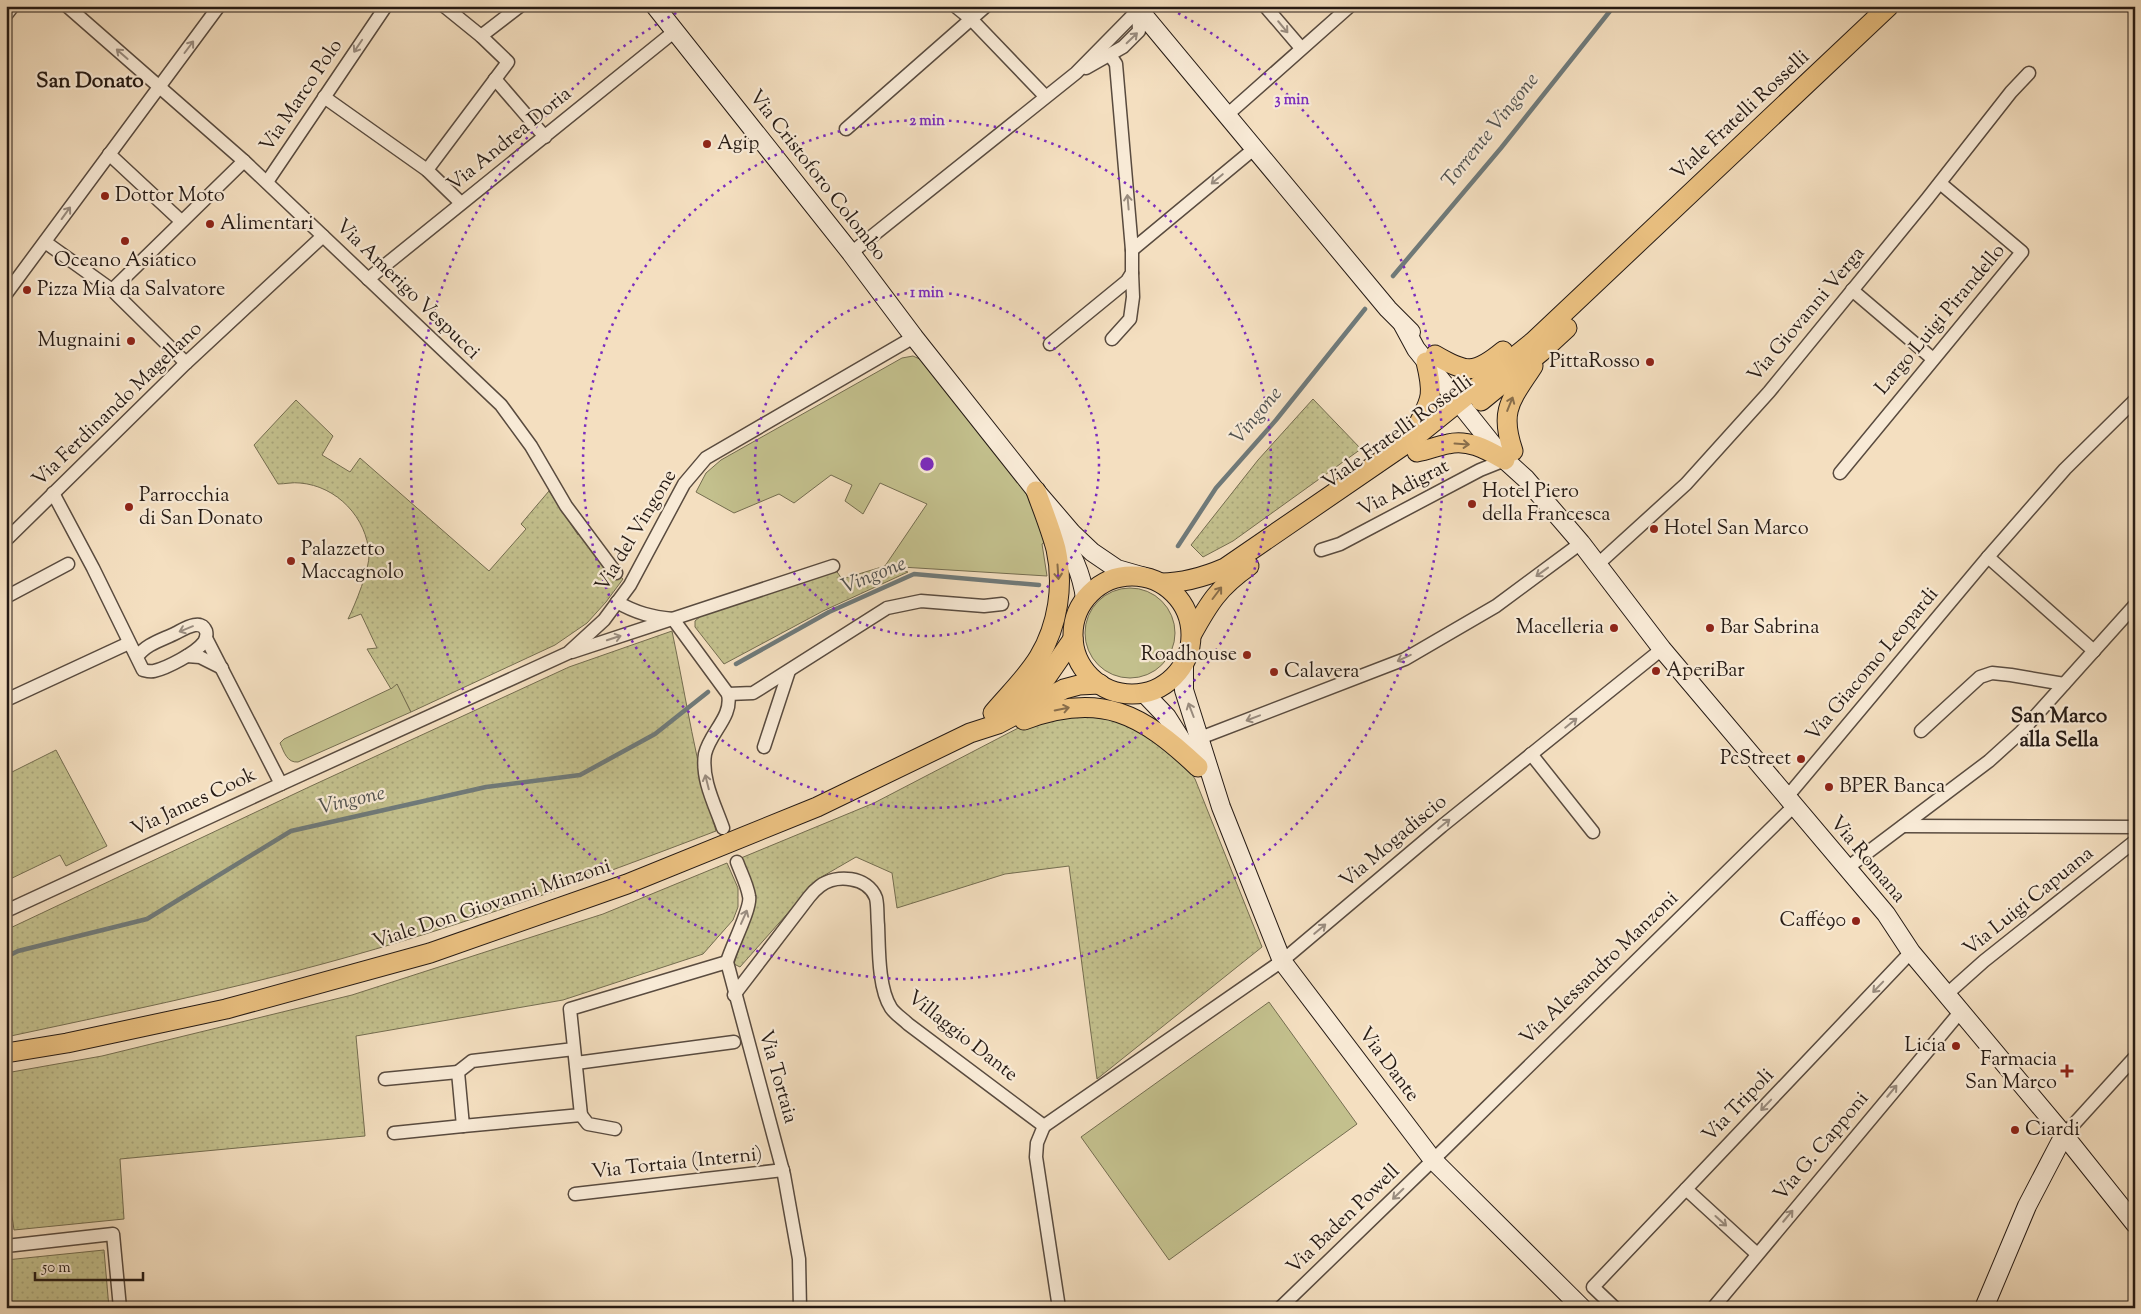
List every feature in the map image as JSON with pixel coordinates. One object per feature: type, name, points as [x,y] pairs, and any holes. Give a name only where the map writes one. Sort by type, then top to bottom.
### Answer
[{"type":"main road","name":"Viale Fratelli Rosselli","points":[[1467,404],[1624,258],[1889,6]]},
{"type":"main road","name":"Viale Fratelli Rosselli","points":[[1192,634],[1212,599],[1222,586],[1413,447],[1467,404],[1542,352],[1582,314],[1624,258]]},
{"type":"main road","points":[[1542,352],[1512,397],[1507,413],[1506,431],[1509,456],[1462,442],[1413,447],[1419,421],[1428,408],[1432,391],[1430,359],[1465,369],[1474,369],[1487,364],[1534,324],[1597,283]]},
{"type":"main road","name":"Viale Fratelli Rosselli","points":[[1153,580],[1179,583],[1209,575],[1225,568],[1413,447]]},
{"type":"main road","points":[[996,718],[1040,656],[1050,634],[1058,608],[1056,549],[1036,491]]},
{"type":"main road","points":[[1128,576],[1153,580],[1174,592],[1183,605],[1189,619],[1192,634],[1190,649],[1184,663],[1174,677],[1160,687],[1144,693],[1128,694],[1114,691],[1089,676],[1081,665],[1073,639],[1076,618],[1085,599],[1097,587],[1112,579],[1128,576]]},
{"type":"main road","name":"Viale Don Giovanni Minzoni","points":[[996,718],[1039,684],[1054,668],[1073,639]]},
{"type":"main road","name":"Viale Don Giovanni Minzoni","points":[[6,1053],[67,1043],[226,1009],[430,953],[627,884],[808,810],[970,733],[996,718],[1064,689],[1079,685],[1100,684]]},
{"type":"main road","points":[[996,718],[1022,720],[1067,707],[1106,709],[1130,717],[1155,729],[1198,767]]},
{"type":"street","points":[[6,14],[13,6]]},
{"type":"street","name":"Via Amerigo Vespucci","points":[[67,6],[267,182],[501,405],[531,446],[566,506],[616,573]]},
{"type":"street","points":[[6,294],[219,6]]},
{"type":"street","name":"Via Marco Polo","points":[[267,182],[386,6]]},
{"type":"street","points":[[427,170],[508,62],[444,6]]},
{"type":"street","points":[[480,36],[520,6]]},
{"type":"street","name":"Via Cristoforo Colombo","points":[[655,6],[851,253],[914,337],[1036,491],[1072,533],[1092,552],[1117,569],[1153,580]]},
{"type":"street","points":[[955,6],[972,18],[1046,96]]},
{"type":"street","points":[[846,129],[986,6]]},
{"type":"street","points":[[1265,6],[1301,48]]},
{"type":"street","points":[[1227,115],[1350,6]]},
{"type":"street","points":[[1076,73],[1123,47],[1139,31],[1139,7]]},
{"type":"street","points":[[851,253],[1076,73],[1139,7]]},
{"type":"street","name":"Via Romana","points":[[1139,7],[1402,325],[1416,349],[1430,359],[1526,479],[1581,543],[1662,649],[1886,914],[1912,952],[2134,1222]]},
{"type":"street","name":"Via Andrea Doria","points":[[368,279],[675,31]]},
{"type":"street","points":[[1110,55],[1116,64],[1132,250],[1133,297],[1130,319],[1112,339]]},
{"type":"street","name":"Via Giovanni Verga","points":[[1597,565],[1686,484],[1769,392],[2029,73]]},
{"type":"street","points":[[495,79],[545,136]]},
{"type":"street","points":[[324,97],[427,170],[461,203]]},
{"type":"street","points":[[1132,250],[1254,148]]},
{"type":"street","points":[[109,154],[181,221]]},
{"type":"street","points":[[112,290],[244,161]]},
{"type":"street","name":"Largo Luigi Pirandello","points":[[1840,473],[2022,252],[1940,183]]},
{"type":"street","name":"Via Ferdinando Magellano","points":[[6,540],[186,363],[323,236]]},
{"type":"street","points":[[45,242],[112,290],[186,363]]},
{"type":"street","points":[[6,275],[14,276],[22,273]]},
{"type":"street","points":[[1050,344],[1127,281],[1132,273]]},
{"type":"street","points":[[1852,290],[1933,359]]},
{"type":"street","name":"Via del Vingone","points":[[280,784],[568,653],[604,620],[630,585],[684,484],[706,458],[914,337]]},
{"type":"street","name":"Via Giacomo Leopardi","points":[[1791,801],[1988,557],[2065,469],[2135,400]]},
{"type":"street","name":"Via Adigrat","points":[[1320,550],[1340,544],[1509,456]]},
{"type":"street","name":"Via Cristoforo Colombo","points":[[1036,491],[1076,563],[1083,582],[1085,599]]},
{"type":"street","points":[[53,493],[93,568],[143,670],[154,672],[187,656],[202,644],[206,638],[206,632],[203,627],[198,625],[189,627],[145,648],[137,657]]},
{"type":"street","points":[[1200,738],[1405,659],[1496,606],[1581,543]]},
{"type":"street","points":[[1988,557],[2094,651]]},
{"type":"street","points":[[6,596],[68,564]]},
{"type":"street","points":[[568,653],[833,566]]},
{"type":"street","points":[[728,694],[752,693],[789,672],[887,608],[921,601],[984,606],[1002,604]]},
{"type":"street","points":[[617,602],[642,614],[673,619],[728,694],[730,703],[726,716],[711,738],[705,754],[707,779],[723,828]]},
{"type":"street","points":[[1847,868],[1989,761],[2021,732],[2135,605]]},
{"type":"street","name":"Via James Cook","points":[[6,911],[280,784],[206,638]]},
{"type":"street","points":[[6,700],[129,643]]},
{"type":"street","name":"Via Mogadiscio","points":[[1282,961],[1442,826],[1662,649]]},
{"type":"street","points":[[187,656],[200,657],[222,668]]},
{"type":"street","name":"Via Dante","points":[[1184,663],[1184,690],[1221,807],[1282,961],[1434,1160],[1582,1308]]},
{"type":"street","points":[[764,747],[789,672]]},
{"type":"street","points":[[1921,731],[1980,677],[1992,673],[2064,684]]},
{"type":"street","name":"Via Dante","points":[[1144,693],[1167,717],[1190,750],[1221,807]]},
{"type":"street","points":[[1531,754],[1593,832]]},
{"type":"street","name":"Via Alessandro Manzoni","points":[[1434,1160],[1791,801]]},
{"type":"street","points":[[1904,826],[2135,827]]},
{"type":"street","name":"Via Luigi Capuana","points":[[1947,994],[1984,961],[2135,841]]},
{"type":"street","name":"Via Tortaia","points":[[738,862],[750,897],[748,910],[731,946],[727,962],[734,995],[783,1170],[800,1259],[800,1308]]},
{"type":"street","name":"Villaggio Dante","points":[[734,995],[809,897],[821,885],[836,878],[849,878],[864,883],[871,889],[876,899],[879,951],[884,987],[892,1009],[908,1024],[1044,1126]]},
{"type":"street","name":"Via Tripoli","points":[[1614,1308],[1593,1287],[1912,952]]},
{"type":"street","points":[[1059,1308],[1036,1157],[1037,1143],[1044,1126],[1282,961]]},
{"type":"street","points":[[614,1129],[588,1124],[581,1115],[570,1009],[727,962]]},
{"type":"street","name":"Via G. Capponi","points":[[1713,1308],[1961,1011]]},
{"type":"street","points":[[576,1063],[734,1042]]},
{"type":"street","points":[[386,1079],[458,1072],[472,1061],[574,1049]]},
{"type":"street","points":[[1984,1308],[2027,1206],[2064,1136],[2135,1057]]},
{"type":"street","points":[[458,1072],[463,1126]]},
{"type":"street","points":[[394,1133],[581,1115]]},
{"type":"street","name":"Via Baden Powell","points":[[1280,1308],[1434,1160]]},
{"type":"street","name":"Via Tortaia (Interni)","points":[[575,1194],[783,1170]]},
{"type":"street","points":[[1686,1189],[1757,1254]]},
{"type":"street","points":[[6,1246],[113,1234],[120,1308]]},
{"type":"shaded area","points":[[913,356],[924,361],[1030,495],[1048,540],[1042,544],[1047,576],[885,566],[927,504],[880,483],[863,514],[845,501],[852,485],[831,475],[794,503],[779,494],[734,513],[696,492],[706,473],[721,460],[902,358]]},
{"type":"shaded area","points":[[1313,399],[1361,449],[1233,541],[1203,557],[1191,545],[1258,460]]},
{"type":"shaded area","points":[[296,400],[333,436],[322,455],[350,472],[360,458],[489,571],[526,529],[521,524],[549,491],[578,535],[584,529],[616,573],[623,579],[587,623],[555,645],[411,712],[397,684],[391,689],[367,649],[377,648],[361,614],[348,619],[362,586],[369,560],[367,541],[363,528],[348,506],[326,490],[314,485],[300,483],[278,484],[254,445]]},
{"type":"shaded area","points":[[833,566],[842,579],[885,566],[908,572],[823,611],[724,664],[695,627],[695,621],[701,616]]},
{"type":"shaded area","points":[[1130,588],[1147,591],[1162,601],[1172,616],[1175,633],[1172,650],[1162,665],[1147,675],[1130,678],[1113,675],[1098,665],[1088,650],[1085,633],[1088,616],[1098,601],[1113,591]]},
{"type":"shaded area","points":[[672,631],[697,757],[716,831],[523,902],[376,949],[286,974],[207,993],[6,1037],[6,930],[569,667]]},
{"type":"shaded area","points":[[397,683],[411,712],[298,762],[291,761],[286,756],[280,743],[284,739],[390,689]]},
{"type":"shaded area","points":[[1087,713],[1139,726],[1180,758],[1195,779],[1262,947],[1097,1079],[1069,866],[1005,874],[897,908],[892,873],[856,857],[818,879],[740,967],[734,964],[756,896],[741,858],[874,803],[1026,724]]},
{"type":"shaded area","points":[[56,750],[107,846],[66,866],[60,855],[6,881],[6,775]]},
{"type":"shaded area","points":[[727,863],[738,888],[738,907],[733,920],[703,954],[563,1000],[356,1036],[365,1136],[120,1159],[124,1219],[14,1230],[6,1173],[6,1073],[102,1056],[352,995],[603,914]]},
{"type":"shaded area","points":[[1269,1002],[1357,1124],[1169,1260],[1081,1137]]},
{"type":"shaded area","points":[[104,1250],[109,1308],[6,1308],[6,1260]]},
{"type":"waterway","name":"Torrente Vingone","points":[[1393,276],[1501,148],[1614,6]]},
{"type":"waterway","name":"Vingone","points":[[1178,546],[1216,488],[1276,420],[1365,309]]},
{"type":"waterway","name":"Vingone","points":[[736,664],[829,612],[914,574],[1039,585]]},
{"type":"waterway","name":"Vingone","points":[[6,957],[18,951],[147,919],[291,831],[486,787],[580,775],[655,734],[708,692]]},
{"type":"place","name":"Agip","points":[[707,144]]},
{"type":"place","name":"Dottor Moto","points":[[105,196]]},
{"type":"place","name":"Alimentari","points":[[210,224]]},
{"type":"place","name":"Oceano Asiatico","points":[[125,241]]},
{"type":"place","name":"Pizza Mia da Salvatore","points":[[27,290]]},
{"type":"place","name":"Mugnaini","points":[[131,341]]},
{"type":"place","name":"PittaRosso","points":[[1650,362]]},
{"type":"place","name":"Hotel Piero della Francesca","points":[[1472,504]]},
{"type":"place","name":"Parrocchia di San Donato","points":[[129,507]]},
{"type":"place","name":"Hotel San Marco","points":[[1654,529]]},
{"type":"place","name":"Palazzetto Maccagnolo","points":[[291,561]]},
{"type":"place","name":"Macelleria","points":[[1614,628]]},
{"type":"place","name":"Bar Sabrina","points":[[1710,628]]},
{"type":"place","name":"Roadhouse","points":[[1247,655]]},
{"type":"place","name":"AperiBar","points":[[1656,671]]},
{"type":"place","name":"Calavera","points":[[1274,672]]},
{"type":"place","name":"PcStreet","points":[[1801,759]]},
{"type":"place","name":"BPER Banca","points":[[1829,787]]},
{"type":"place","name":"Caffé90","points":[[1856,921]]},
{"type":"place","name":"Licia","points":[[1956,1046]]},
{"type":"place","name":"Farmacia San Marco","points":[[2067,1071]]},
{"type":"place","name":"Ciardi","points":[[2015,1130]]},
{"type":"district","name":"San Donato","points":[[90,82]]},
{"type":"district","name":"San Marco alla Sella","points":[[2059,729]]}]
